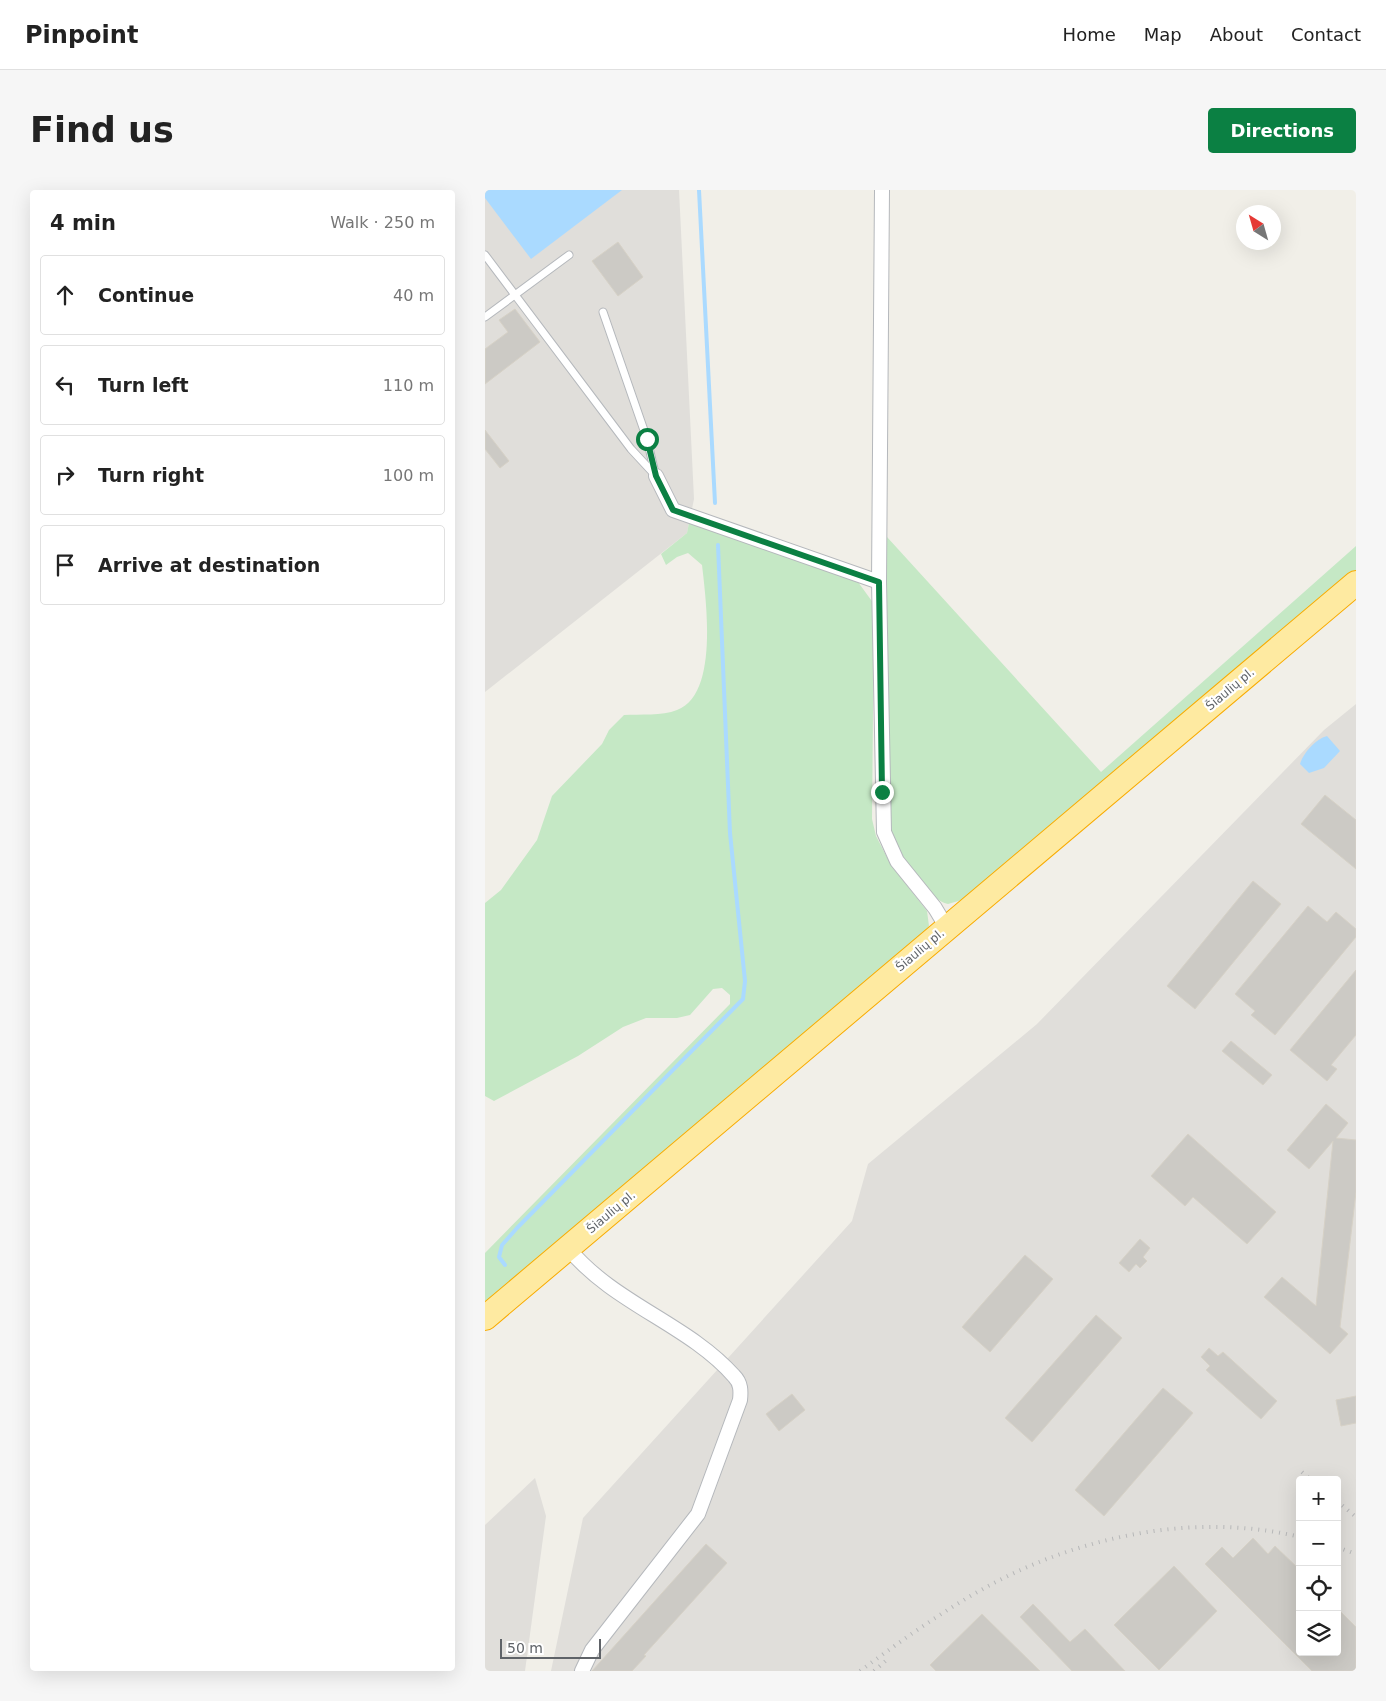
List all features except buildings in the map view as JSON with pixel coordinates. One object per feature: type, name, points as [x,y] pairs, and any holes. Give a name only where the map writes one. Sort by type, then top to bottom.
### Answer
[{"type":"highway","name":"Šiaulių pl.","points":[[485,1318],[1356,583]]},
{"type":"street","points":[[882,190],[879,582],[884,832],[897,861],[935,908],[947,928]]},
{"type":"street","points":[[656,476],[673,510],[879,582]]},
{"type":"street","points":[[568,1248],[587,1268],[611,1288],[706,1350],[735,1377],[741,1389],[740,1400],[698,1514],[592,1650],[582,1671]]},
{"type":"lane","points":[[485,255],[631,449],[656,476]]},
{"type":"lane","points":[[485,317],[569,255]]},
{"type":"lane","points":[[603,312],[647,439],[656,476]]},
{"type":"shaded area","points":[[485,190],[679,190],[694,499],[687,533],[485,692]]},
{"type":"shaded area","points":[[1356,704],[1356,1671],[551,1671],[583,1518],[852,1221],[868,1164],[1037,1024],[1324,730]]},
{"type":"shaded area","points":[[535,1478],[546,1516],[525,1671],[485,1671],[485,1525]]},
{"type":"green space","points":[[689,523],[851,578],[858,582],[874,604],[872,819],[876,836],[891,865],[927,911],[929,926],[924,934],[485,1304],[485,1253],[730,1004],[730,995],[722,988],[713,989],[690,1015],[677,1018],[646,1018],[623,1027],[578,1056],[494,1101],[485,1096],[485,903],[501,890],[537,840],[552,796],[602,744],[609,730],[624,715],[658,714],[677,710],[690,701],[699,686],[707,645],[706,600],[702,565],[688,553],[677,557],[666,565],[661,554],[687,533]]},
{"type":"green space","points":[[887,537],[1101,772],[1356,546],[1356,570],[965,899],[948,904],[933,896],[918,879],[895,843],[889,824],[887,804]]},
{"type":"water","points":[[485,190],[622,190],[531,259],[485,198]]},
{"type":"water","points":[[1327,736],[1340,751],[1324,768],[1309,773],[1300,764],[1314,743]]},
{"type":"waterway","points":[[699,190],[715,503]]},
{"type":"waterway","points":[[505,1265],[499,1257],[502,1245],[517,1228],[743,999],[745,981],[730,833],[718,545]]},
{"type":"railway","points":[[1302,1472],[1306,1476]]},
{"type":"railway","points":[[1341,1504],[1356,1517]]},
{"type":"railway","points":[[860,1671],[916,1631],[974,1594],[1014,1573],[1082,1547],[1154,1531],[1191,1527],[1228,1527],[1264,1530],[1296,1536]]},
{"type":"railway","points":[[1341,1548],[1356,1554]]},
{"type":"railway","points":[[874,1671],[889,1658]]},
{"type":"route","points":[[647,439],[656,476],[673,510],[879,582],[882,792]]}]
